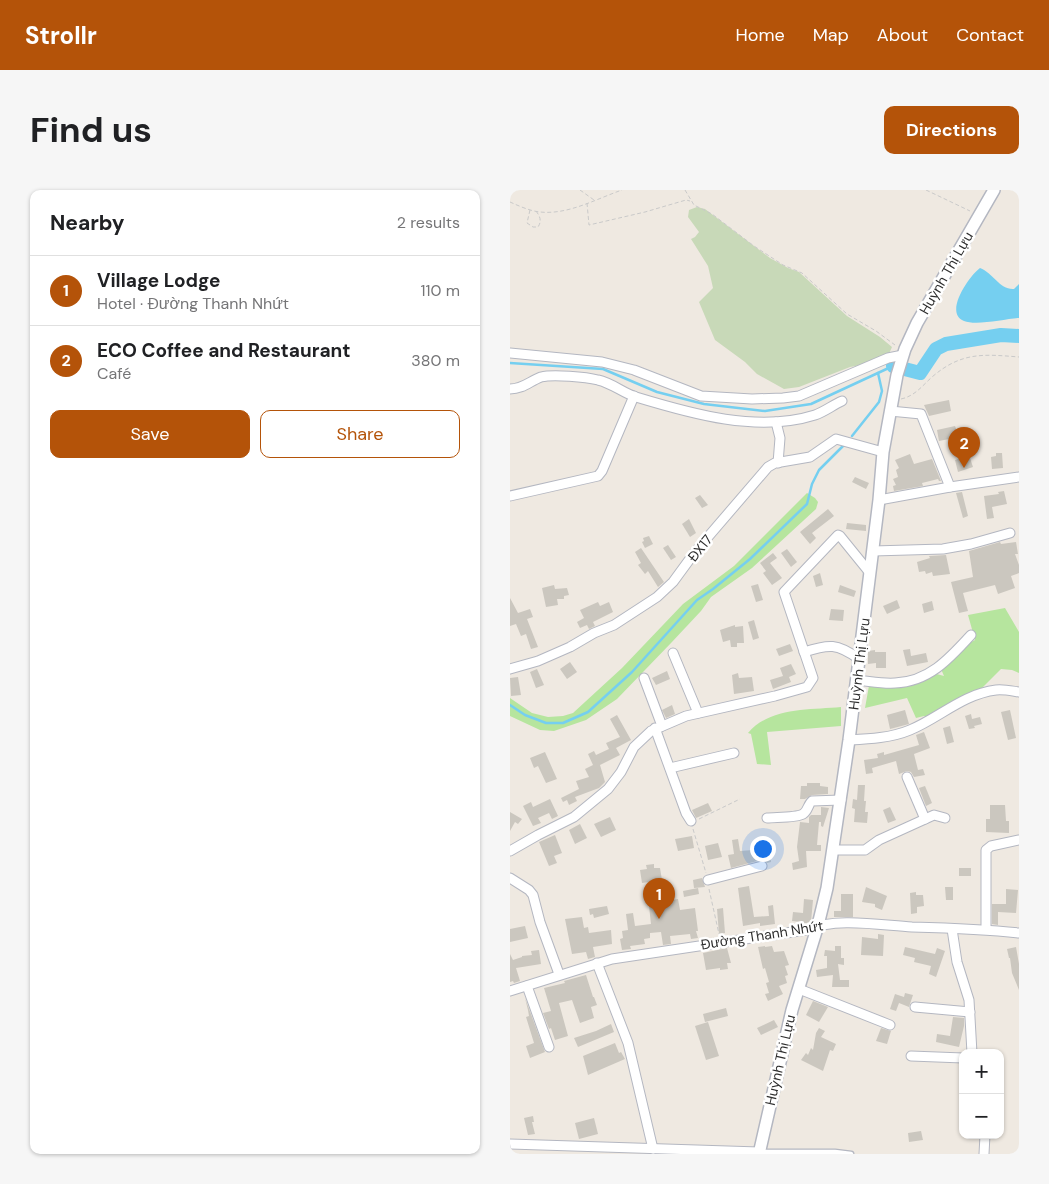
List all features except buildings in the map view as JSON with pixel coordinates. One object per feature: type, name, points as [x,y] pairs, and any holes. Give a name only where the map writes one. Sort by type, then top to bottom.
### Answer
[{"type":"street","name":"Huỳnh Thị Lựu","points":[[759,1153],[777,1072],[826,894],[849,740],[873,551],[883,452],[897,375],[903,355],[917,324],[994,190]]},
{"type":"street","points":[[510,353],[602,362],[648,375],[679,389],[701,396],[752,399],[798,396],[888,358],[903,355]]},
{"type":"street","points":[[510,389],[518,389],[541,377],[554,375],[599,380],[634,396],[715,417],[749,423],[790,421],[817,414],[842,401]]},
{"type":"street","points":[[510,496],[598,476],[634,396]]},
{"type":"street","points":[[891,406],[921,414],[950,487]]},
{"type":"street","points":[[776,422],[780,438],[778,463]]},
{"type":"street","name":"ĐX17","points":[[510,668],[538,661],[570,647],[594,633],[614,625],[657,597],[673,582],[695,552],[768,467],[778,463],[810,457],[834,439],[883,452]]},
{"type":"street","points":[[879,500],[1019,477]]},
{"type":"street","points":[[873,551],[943,549],[971,544],[1010,533]]},
{"type":"street","points":[[510,851],[574,817],[608,789],[621,772],[634,747],[651,730],[686,716],[807,687],[813,678],[784,596],[786,589],[838,535],[870,573]]},
{"type":"street","points":[[856,680],[892,683],[918,678],[945,663],[971,635]]},
{"type":"street","points":[[804,652],[825,646],[836,646],[846,649],[858,659]]},
{"type":"street","points":[[673,653],[698,713]]},
{"type":"street","points":[[644,678],[670,768],[691,821]]},
{"type":"street","points":[[849,740],[880,738],[909,731],[954,705],[976,695],[997,690],[1019,692]]},
{"type":"street","points":[[670,768],[734,753]]},
{"type":"street","points":[[907,777],[925,819]]},
{"type":"street","points":[[767,818],[801,815],[812,801],[841,800]]},
{"type":"street","points":[[833,850],[865,850],[879,840],[934,815],[945,818]]},
{"type":"street","points":[[986,929],[986,850],[991,846],[1019,840]]},
{"type":"street","points":[[708,880],[762,866]]},
{"type":"street","points":[[510,878],[529,890],[533,895],[540,922],[559,974]]},
{"type":"street","name":"Đường Thanh Nhứt","points":[[510,991],[597,962],[806,930],[818,924],[986,929],[1019,933]]},
{"type":"street","points":[[952,929],[957,962],[969,1000],[972,1049]]},
{"type":"street","points":[[597,962],[628,1043],[653,1149]]},
{"type":"street","points":[[527,986],[549,1047]]},
{"type":"street","points":[[799,989],[890,1024]]},
{"type":"street","points":[[915,1007],[970,1012]]},
{"type":"street","points":[[911,1056],[959,1058]]},
{"type":"street","points":[[984,1154],[985,1139]]},
{"type":"street","points":[[510,1144],[759,1153]]},
{"type":"lane","points":[[759,1153],[835,1152],[851,1154]]},
{"type":"path","points":[[580,190],[595,200]]},
{"type":"path","points":[[510,202],[536,211],[552,212],[587,203],[622,190]]},
{"type":"path","points":[[685,190],[694,205],[718,218],[754,246],[783,265],[802,273],[847,314],[894,344],[903,355]]},
{"type":"path","points":[[926,190],[980,216]]},
{"type":"path","points":[[587,203],[589,225],[686,200],[690,201]]},
{"type":"path","points":[[530,209],[527,223],[533,227],[540,224],[540,218],[536,211]]},
{"type":"path","points":[[891,406],[914,394],[938,372],[961,358],[985,354],[1019,357]]},
{"type":"path","points":[[720,942],[708,880],[691,821],[740,799]]},
{"type":"green space","points":[[697,207],[705,209],[770,258],[799,272],[847,316],[892,347],[888,356],[872,363],[850,367],[799,387],[784,389],[757,374],[745,362],[715,340],[699,302],[713,288],[708,266],[691,239],[699,232],[688,217],[689,210]]},
{"type":"green space","points":[[807,493],[818,502],[816,509],[752,568],[711,597],[701,611],[617,699],[586,720],[554,731],[540,730],[510,716],[510,698],[532,713],[548,717],[573,713],[622,668],[683,604],[734,566]]},
{"type":"green space","points":[[1005,608],[1019,632],[1019,673],[1001,669],[980,690],[929,718],[924,716],[916,718],[907,698],[865,708],[870,680],[914,680],[933,673],[944,676],[941,669],[951,653],[975,640],[968,615]]},
{"type":"green space","points":[[841,707],[841,726],[767,732],[771,765],[757,764],[751,734],[748,733],[767,718],[791,711]]},
{"type":"water","points":[[980,268],[1009,289],[1014,289],[1019,284],[1019,318],[976,323],[964,321],[958,317],[956,310],[960,294],[970,278]]},
{"type":"waterway","points":[[893,366],[920,373],[936,349],[946,344],[1001,335],[1019,336]]},
{"type":"waterway","points":[[510,363],[603,369],[657,392],[704,404],[765,411],[811,404],[893,366]]},
{"type":"waterway","points":[[852,436],[879,402],[882,391],[878,373]]},
{"type":"waterway","points":[[510,705],[525,715],[546,723],[563,723],[588,712],[632,672],[697,600],[750,559],[807,504],[812,484],[819,470],[845,444]]},
{"type":"place","name":"ECO Coffee and Restaurant","points":[[964,468]]},
{"type":"place","name":"Village Lodge","points":[[659,919]]}]
